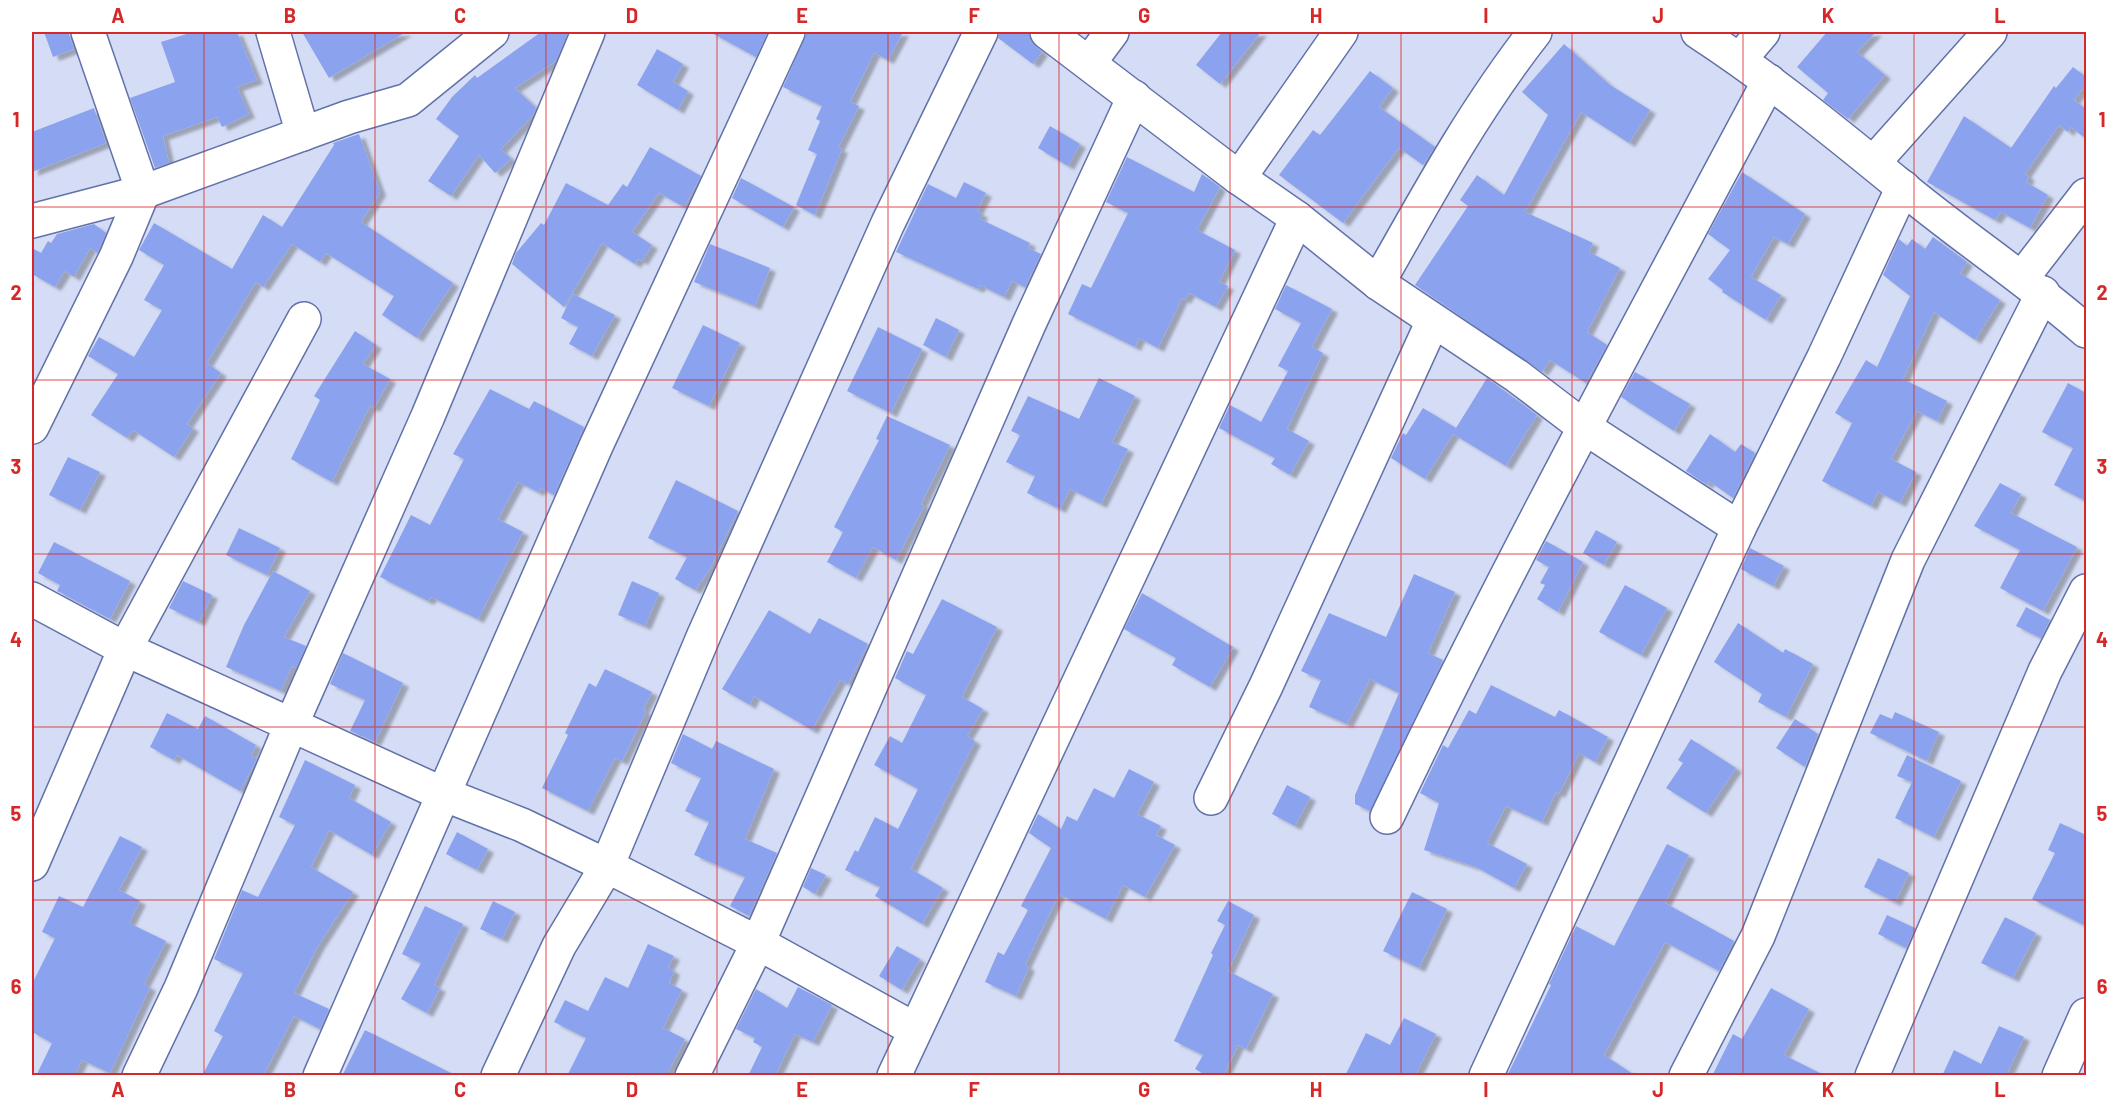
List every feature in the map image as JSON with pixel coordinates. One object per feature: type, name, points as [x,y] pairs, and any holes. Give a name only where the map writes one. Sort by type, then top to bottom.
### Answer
[{"type":"street","points":[[32,428],[116,257],[143,192],[88,32]]},
{"type":"street","points":[[273,32],[303,134]]},
{"type":"street","points":[[139,1076],[181,988],[292,723],[428,416],[588,32]]},
{"type":"street","points":[[320,1076],[596,446],[788,32]]},
{"type":"street","points":[[498,1076],[559,946],[607,866],[705,635],[888,223],[981,32]]},
{"type":"street","points":[[1047,32],[1239,178],[1297,218],[1378,282],[1516,376],[1584,427],[1740,528]]},
{"type":"street","points":[[1089,63],[1112,32]]},
{"type":"street","points":[[1239,178],[1341,32]]},
{"type":"street","points":[[1378,282],[1451,152],[1502,74],[1535,32]]},
{"type":"street","points":[[1698,32],[1769,81],[2033,286],[2086,331]]},
{"type":"street","points":[[1740,59],[1763,32]]},
{"type":"street","points":[[1874,162],[1990,32]]},
{"type":"street","points":[[32,221],[143,192],[303,134],[408,100],[482,35]]},
{"type":"street","points":[[1387,817],[1428,731],[1584,427],[1769,81]]},
{"type":"street","points":[[692,1076],[758,943],[1029,324],[1134,97]]},
{"type":"street","points":[[1485,1076],[1740,528],[1903,187]]},
{"type":"street","points":[[1686,1076],[1758,936],[1908,561],[2033,286],[2086,195]]},
{"type":"street","points":[[894,1076],[914,1029],[1297,218]]},
{"type":"street","points":[[32,864],[125,649],[304,319]]},
{"type":"street","points":[[1211,798],[1266,686],[1433,321]]},
{"type":"street","points":[[1872,1076],[2045,671],[2086,591]]},
{"type":"street","points":[[32,599],[125,649],[292,723],[443,794],[522,825],[607,866],[758,943],[914,1029]]},
{"type":"street","points":[[2060,1076],[2086,1015]]},
{"type":"building","points":[[44,32],[68,32],[74,49],[53,57]]},
{"type":"building","points":[[193,32],[237,32],[257,80],[237,87],[249,114],[222,127],[217,117],[163,136],[169,163],[155,168],[130,98],[175,82],[161,42]]},
{"type":"building","points":[[302,32],[406,32],[329,78]]},
{"type":"building","points":[[541,32],[568,32],[556,61],[515,88],[536,108],[533,115],[501,149],[511,159],[495,173],[479,155],[451,196],[428,181],[459,136],[436,119],[452,97],[475,75],[477,78]]},
{"type":"building","points":[[710,32],[768,32],[756,57]]},
{"type":"building","points":[[807,32],[903,32],[888,60],[874,53],[850,102],[859,106],[838,148],[842,149],[815,215],[796,205],[817,154],[808,150],[820,121],[816,119],[822,106],[783,87]]},
{"type":"building","points":[[1000,32],[1029,32],[1030,40],[1042,52],[1033,64],[998,38]]},
{"type":"building","points":[[1222,32],[1261,32],[1220,84],[1196,65]]},
{"type":"building","points":[[1827,32],[1876,32],[1857,52],[1885,75],[1848,119],[1823,100],[1828,93],[1797,67]]},
{"type":"building","points":[[1564,44],[1610,85],[1650,110],[1629,143],[1581,112],[1525,212],[1593,243],[1589,252],[1620,268],[1587,332],[1607,345],[1586,383],[1550,360],[1542,372],[1415,285],[1468,206],[1460,200],[1477,175],[1504,195],[1548,115],[1522,92]]},
{"type":"building","points":[[657,49],[683,64],[673,82],[688,91],[678,110],[637,85]]},
{"type":"building","points":[[2073,67],[2086,77],[2086,84],[2074,100],[2086,109],[2086,139],[2071,127],[2068,132],[2059,125],[2025,174],[2029,177],[2026,182],[2048,195],[2030,228],[2001,212],[1995,220],[1927,182],[1964,116],[2011,148],[2054,86],[2056,88]]},
{"type":"building","points":[[1370,71],[1393,88],[1379,107],[1435,147],[1423,165],[1399,148],[1343,223],[1279,175],[1313,130],[1320,135]]},
{"type":"building","points":[[94,108],[106,143],[32,172],[32,132]]},
{"type":"building","points":[[1050,126],[1080,144],[1068,166],[1038,148]]},
{"type":"building","points":[[359,134],[380,192],[361,222],[453,283],[417,338],[382,315],[394,296],[326,253],[320,262],[292,244],[263,287],[256,282],[207,363],[221,373],[187,424],[193,428],[174,457],[133,430],[127,438],[91,415],[118,374],[88,356],[99,337],[134,357],[162,310],[144,300],[164,265],[139,250],[154,223],[232,269],[263,215],[282,227],[334,145],[333,143]]},
{"type":"building","points":[[650,147],[701,176],[684,207],[659,193],[632,232],[652,245],[642,261],[638,259],[635,264],[602,243],[564,307],[512,264],[516,253],[541,223],[544,225],[566,183],[608,205],[623,184],[627,187]]},
{"type":"building","points":[[1127,157],[1194,192],[1202,174],[1220,187],[1197,230],[1235,250],[1219,282],[1228,286],[1216,307],[1189,293],[1185,300],[1182,298],[1158,348],[1139,338],[1135,347],[1068,314],[1082,284],[1091,288],[1128,213],[1106,202]]},
{"type":"building","points":[[1742,172],[1805,214],[1788,244],[1774,237],[1751,277],[1781,295],[1766,320],[1722,292],[1723,290],[1708,279],[1730,250],[1708,234]]},
{"type":"building","points":[[741,178],[794,207],[783,227],[732,198]]},
{"type":"building","points":[[964,182],[986,193],[977,211],[982,214],[980,219],[1030,243],[1028,248],[1041,254],[1025,287],[1012,281],[1004,297],[980,285],[978,289],[896,252],[928,184],[956,198]]},
{"type":"building","points":[[94,224],[106,233],[97,253],[90,248],[74,277],[65,271],[55,287],[32,274],[32,248],[41,253],[48,241],[51,243],[57,234]]},
{"type":"building","points":[[1933,237],[1967,262],[1960,273],[2000,300],[1975,340],[1934,312],[1903,379],[1947,401],[1937,421],[1917,411],[1891,459],[1916,472],[1900,503],[1878,492],[1871,506],[1822,481],[1852,423],[1835,413],[1866,360],[1877,367],[1910,296],[1883,275],[1899,239],[1907,246],[1912,239],[1925,249]]},
{"type":"building","points":[[710,244],[770,268],[755,306],[694,282]]},
{"type":"building","points":[[1286,285],[1332,309],[1312,347],[1323,353],[1287,429],[1309,441],[1290,475],[1271,464],[1275,458],[1219,428],[1230,405],[1261,422],[1288,371],[1278,366],[1301,323],[1275,309]]},
{"type":"building","points":[[573,294],[615,315],[592,356],[569,344],[578,327],[561,318]]},
{"type":"building","points":[[936,318],[959,330],[946,357],[923,345]]},
{"type":"building","points":[[703,325],[740,343],[709,406],[672,388]]},
{"type":"building","points":[[878,327],[922,349],[891,413],[847,391]]},
{"type":"building","points":[[355,331],[376,345],[363,364],[390,379],[374,408],[370,406],[332,482],[291,459],[320,400],[314,396]]},
{"type":"building","points":[[1635,372],[1690,404],[1674,431],[1621,397]]},
{"type":"building","points":[[1099,378],[1135,396],[1112,442],[1128,449],[1101,504],[1070,489],[1060,509],[1027,493],[1035,476],[1006,462],[1020,435],[1011,431],[1028,396],[1079,419]]},
{"type":"building","points":[[1487,378],[1537,415],[1506,466],[1453,434],[1425,479],[1391,458],[1403,433],[1406,435],[1423,408],[1456,428]]},
{"type":"building","points":[[2068,383],[2086,393],[2086,501],[2054,485],[2073,448],[2042,432]]},
{"type":"building","points":[[490,389],[529,409],[534,401],[584,427],[554,495],[541,488],[538,492],[518,482],[498,519],[523,532],[478,619],[431,597],[428,601],[380,577],[411,515],[430,525],[464,459],[453,454]]},
{"type":"building","points":[[887,416],[950,445],[921,504],[924,506],[896,560],[873,547],[856,578],[827,562],[843,532],[834,527],[879,440],[876,439]]},
{"type":"building","points":[[1710,434],[1735,452],[1741,444],[1755,453],[1733,498],[1709,481],[1707,485],[1686,471]]},
{"type":"building","points":[[68,457],[100,472],[80,510],[49,495]]},
{"type":"building","points":[[676,480],[738,511],[710,569],[695,590],[675,579],[687,557],[648,538]]},
{"type":"building","points":[[2000,483],[2021,494],[2011,513],[2077,547],[2043,611],[2000,588],[2020,550],[1974,526]]},
{"type":"building","points":[[239,528],[280,548],[267,575],[226,555]]},
{"type":"building","points":[[1596,530],[1617,542],[1604,565],[1583,553]]},
{"type":"building","points":[[1546,541],[1583,562],[1558,612],[1537,599],[1545,585],[1540,583],[1549,567],[1536,560]]},
{"type":"building","points":[[54,542],[130,581],[110,619],[57,591],[60,585],[38,573]]},
{"type":"building","points":[[1750,548],[1784,566],[1773,586],[1741,569]]},
{"type":"building","points":[[273,571],[310,591],[284,637],[306,646],[296,668],[292,666],[281,691],[226,667],[244,625]]},
{"type":"building","points":[[1414,574],[1455,592],[1428,653],[1443,660],[1370,811],[1355,804],[1355,795],[1399,693],[1370,679],[1347,724],[1309,707],[1321,680],[1301,671],[1329,613],[1386,637]]},
{"type":"building","points":[[183,581],[212,595],[199,622],[169,608]]},
{"type":"building","points":[[632,581],[659,593],[645,626],[618,615]]},
{"type":"building","points":[[1625,585],[1667,608],[1641,655],[1599,632]]},
{"type":"building","points":[[1142,593],[1233,647],[1210,687],[1172,665],[1176,658],[1124,629]]},
{"type":"building","points":[[942,599],[997,627],[962,697],[983,709],[967,736],[975,741],[911,869],[943,888],[922,924],[875,896],[880,887],[845,870],[855,850],[858,852],[875,817],[898,829],[918,789],[874,765],[890,736],[902,743],[926,695],[895,678],[907,651],[913,654]]},
{"type":"building","points":[[2026,607],[2050,620],[2041,638],[2016,626]]},
{"type":"building","points":[[769,610],[810,634],[819,618],[868,644],[848,684],[840,680],[812,730],[754,696],[750,705],[722,689]]},
{"type":"building","points":[[1738,623],[1783,653],[1785,649],[1813,664],[1786,717],[1758,702],[1762,694],[1714,662]]},
{"type":"building","points":[[343,653],[403,683],[375,742],[350,731],[365,700],[330,684]]},
{"type":"building","points":[[605,669],[652,692],[643,710],[646,712],[622,761],[615,758],[588,811],[542,788],[568,735],[565,733],[589,683],[596,687]]},
{"type":"building","points":[[1491,685],[1555,717],[1559,710],[1608,737],[1595,762],[1579,753],[1559,794],[1556,792],[1542,822],[1506,806],[1487,843],[1527,864],[1514,888],[1476,867],[1424,850],[1439,803],[1420,793],[1443,745],[1448,748],[1469,710],[1476,714]]},
{"type":"building","points":[[1895,712],[1939,732],[1927,761],[1870,733],[1880,714],[1892,719]]},
{"type":"building","points":[[167,713],[198,729],[205,716],[256,745],[251,756],[257,759],[240,791],[177,755],[174,760],[150,747]]},
{"type":"building","points":[[1795,719],[1818,734],[1805,767],[1776,748]]},
{"type":"building","points":[[683,734],[712,749],[716,741],[774,769],[745,839],[777,853],[749,916],[730,906],[745,877],[694,855],[709,822],[685,811],[701,778],[671,763]]},
{"type":"building","points":[[1691,739],[1736,768],[1706,813],[1666,788],[1683,763],[1678,760]]},
{"type":"building","points":[[1907,755],[1961,781],[1934,837],[1895,818],[1912,782],[1897,776]]},
{"type":"building","points":[[305,760],[355,785],[349,798],[391,822],[372,855],[329,830],[311,867],[353,892],[318,946],[294,993],[329,1009],[320,1029],[294,1016],[263,1076],[202,1076],[223,1036],[214,1031],[243,973],[214,959],[242,890],[258,897],[295,825],[279,817]]},
{"type":"building","points":[[1129,769],[1154,782],[1137,814],[1161,826],[1156,835],[1175,845],[1145,897],[1123,885],[1106,919],[1059,894],[1025,965],[1029,967],[1016,996],[985,982],[998,952],[1004,955],[1028,910],[1021,906],[1051,848],[1029,833],[1038,814],[1061,829],[1067,816],[1077,821],[1094,788],[1114,798]]},
{"type":"building","points":[[1287,785],[1310,797],[1295,826],[1272,814]]},
{"type":"building","points":[[2060,823],[2086,835],[2086,926],[2032,899],[2055,853],[2048,850]]},
{"type":"building","points":[[457,832],[488,849],[477,870],[446,854]]},
{"type":"building","points":[[120,836],[142,847],[119,890],[140,901],[129,923],[166,941],[144,984],[150,987],[110,1073],[82,1060],[74,1076],[36,1076],[52,1043],[32,1032],[32,984],[55,938],[42,932],[59,896],[83,907]]},
{"type":"building","points":[[1667,844],[1689,855],[1665,903],[1734,941],[1719,971],[1665,942],[1604,1055],[1636,1076],[1507,1076],[1551,985],[1549,984],[1576,926],[1614,946]]},
{"type":"building","points":[[1878,858],[1909,873],[1895,902],[1864,887]]},
{"type":"building","points":[[811,868],[826,875],[815,894],[803,887]]},
{"type":"building","points":[[1412,892],[1447,909],[1419,968],[1383,951]]},
{"type":"building","points":[[493,901],[515,912],[502,939],[480,929]]},
{"type":"building","points":[[1228,901],[1254,915],[1228,971],[1273,994],[1246,1049],[1238,1045],[1223,1076],[1207,1076],[1195,1069],[1203,1055],[1174,1041],[1225,925],[1217,921]]},
{"type":"building","points":[[425,906],[463,924],[434,985],[440,988],[427,1013],[401,999],[421,963],[402,954]]},
{"type":"building","points":[[1887,915],[1915,928],[1906,948],[1878,934]]},
{"type":"building","points":[[2005,917],[2036,933],[2013,978],[1981,963]]},
{"type":"building","points":[[648,944],[674,956],[668,967],[674,971],[669,983],[682,990],[663,1028],[685,1039],[666,1076],[567,1076],[586,1038],[554,1022],[565,1000],[588,1011],[605,977],[628,988]]},
{"type":"building","points":[[897,946],[920,959],[902,990],[879,976]]},
{"type":"building","points":[[798,987],[832,1005],[813,1042],[795,1034],[775,1076],[748,1076],[762,1047],[753,1042],[755,1038],[736,1029],[756,989],[787,1008]]},
{"type":"building","points":[[1771,988],[1809,1009],[1784,1055],[1826,1076],[1712,1076],[1733,1034],[1742,1039]]},
{"type":"building","points":[[1404,1018],[1436,1034],[1415,1076],[1345,1076],[1366,1033],[1390,1045]]},
{"type":"building","points":[[1999,1026],[2024,1037],[2006,1076],[1942,1076],[1954,1050],[1981,1064]]},
{"type":"building","points":[[365,1030],[457,1076],[342,1076]]}]
